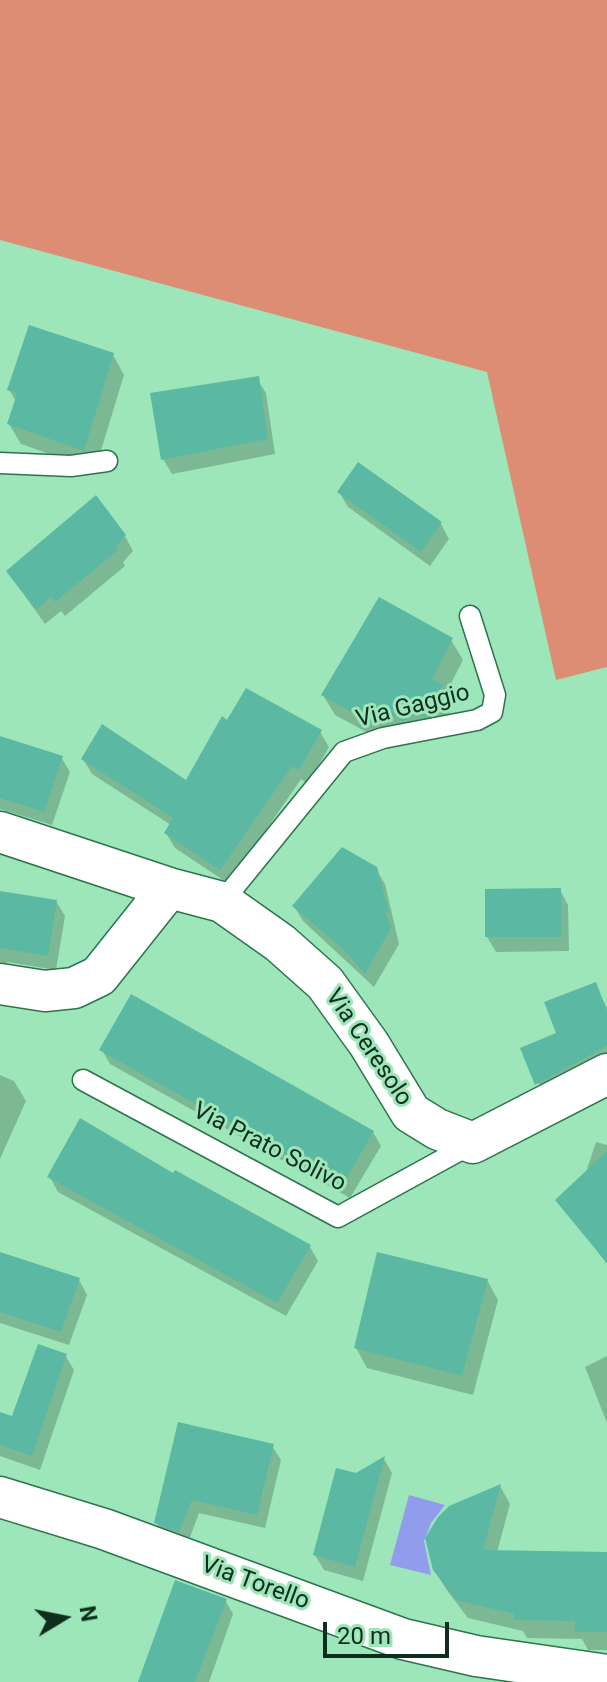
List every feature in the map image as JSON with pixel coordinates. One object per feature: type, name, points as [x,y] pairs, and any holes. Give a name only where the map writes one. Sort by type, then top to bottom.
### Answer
[{"type":"street","name":"Via Ceresolo","points":[[0,832],[169,888],[222,902],[280,943],[325,983],[369,1044],[411,1113],[473,1143]]},
{"type":"street","points":[[0,984],[45,991],[74,988],[99,976],[169,888]]},
{"type":"street","points":[[473,1143],[607,1074]]},
{"type":"street","name":"Via Torello","points":[[0,1497],[104,1529],[403,1639],[476,1656],[607,1675]]},
{"type":"lane","points":[[0,463],[71,466],[107,461]]},
{"type":"lane","name":"Via Gaggio","points":[[222,902],[344,752],[383,738],[477,720],[492,712],[495,695],[470,616]]},
{"type":"lane","name":"Via Prato Solivo","points":[[83,1080],[338,1217],[473,1143]]},
{"type":"shaded area","points":[[0,0],[607,0],[607,667],[556,680],[487,372],[0,240]]},
{"type":"water","points":[[409,1495],[445,1505],[431,1523],[424,1541],[431,1575],[390,1565]]},
{"type":"building","points":[[29,325],[114,353],[84,451],[7,424],[17,394],[7,390]]},
{"type":"building","points":[[259,376],[268,439],[161,460],[150,393]]},
{"type":"building","points":[[358,462],[442,522],[421,552],[337,492]]},
{"type":"building","points":[[96,495],[126,535],[115,547],[118,550],[55,602],[51,597],[36,610],[6,571]]},
{"type":"building","points":[[379,597],[453,638],[432,679],[443,685],[425,717],[415,715],[403,721],[380,708],[371,723],[321,695]]},
{"type":"building","points":[[246,688],[322,730],[299,770],[292,766],[220,870],[164,833],[173,818],[81,759],[102,724],[186,780],[222,716],[227,720]]},
{"type":"building","points":[[0,736],[63,756],[44,812],[0,798]]},
{"type":"building","points":[[342,847],[377,867],[389,912],[386,913],[391,928],[365,974],[342,948],[292,906]]},
{"type":"building","points":[[561,888],[561,937],[485,937],[485,889]]},
{"type":"building","points":[[0,891],[57,900],[48,956],[0,948]]},
{"type":"building","points":[[596,982],[607,1011],[607,1046],[535,1085],[520,1048],[556,1033],[544,1002]]},
{"type":"building","points":[[131,994],[374,1131],[342,1186],[99,1050]]},
{"type":"building","points":[[80,1118],[173,1173],[175,1170],[311,1245],[277,1303],[47,1177]]},
{"type":"building","points":[[607,1151],[607,1263],[555,1200]]},
{"type":"building","points":[[0,1252],[80,1278],[61,1332],[0,1312]]},
{"type":"building","points":[[377,1252],[488,1279],[462,1376],[354,1348]]},
{"type":"building","points":[[38,1344],[67,1354],[32,1456],[0,1445],[0,1412],[12,1416]]},
{"type":"building","points":[[178,1422],[274,1444],[257,1515],[192,1500],[179,1532],[154,1523]]},
{"type":"building","points":[[385,1456],[355,1567],[313,1555],[336,1468],[356,1473]]},
{"type":"building","points":[[501,1484],[483,1550],[607,1552],[607,1632],[575,1632],[575,1621],[514,1620],[514,1614],[456,1600],[433,1570],[425,1538],[438,1517],[449,1506]]},
{"type":"building","points":[[175,1580],[227,1599],[195,1682],[138,1682]]}]
